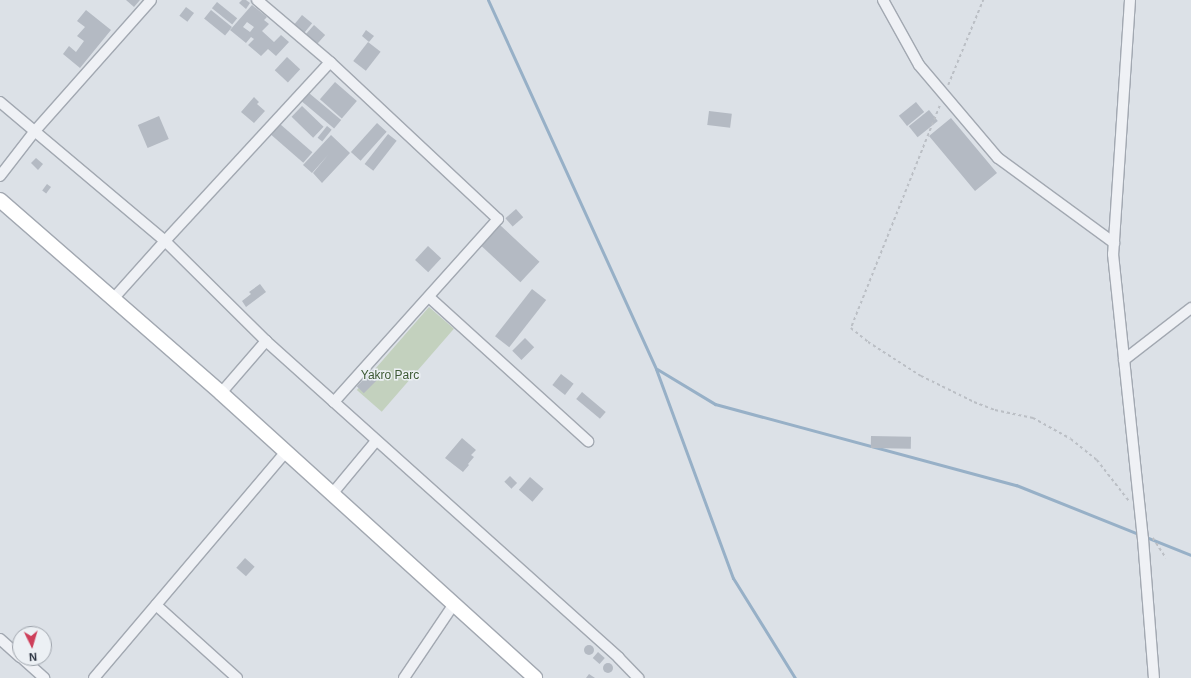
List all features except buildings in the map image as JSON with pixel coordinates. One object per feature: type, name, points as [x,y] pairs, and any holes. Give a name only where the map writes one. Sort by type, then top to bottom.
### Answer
[{"type":"highway","points":[[0,200],[221,393],[535,678]]},
{"type":"street","points":[[0,176],[34,132],[151,0]]},
{"type":"street","points":[[257,0],[330,62],[498,219],[334,402]]},
{"type":"street","points":[[882,0],[919,65],[998,158],[1114,243]]},
{"type":"street","points":[[1130,0],[1113,254],[1143,539],[1154,678]]},
{"type":"street","points":[[113,299],[330,62]]},
{"type":"street","points":[[0,102],[165,241],[266,341],[613,653],[638,678]]},
{"type":"street","points":[[428,297],[588,441]]},
{"type":"street","points":[[1124,360],[1191,308]]},
{"type":"street","points":[[221,393],[266,341]]},
{"type":"street","points":[[332,494],[376,441]]},
{"type":"street","points":[[94,678],[286,452]]},
{"type":"street","points":[[404,678],[454,604]]},
{"type":"street","points":[[156,605],[237,678]]},
{"type":"street","points":[[0,639],[12,649]]},
{"type":"street","points":[[31,666],[44,678]]},
{"type":"path","points":[[947,87],[982,0]]},
{"type":"path","points":[[942,102],[851,328],[868,342],[922,376],[974,402],[995,410],[1033,418],[1072,439],[1097,460],[1129,501]]},
{"type":"path","points":[[1150,532],[1166,558]]},
{"type":"green space","name":"Yakro Parc","points":[[429,307],[454,329],[382,412],[357,390]]},
{"type":"waterway","points":[[488,0],[656,369],[733,578],[795,678]]},
{"type":"waterway","points":[[657,369],[715,404],[1016,485],[1191,555]]}]
